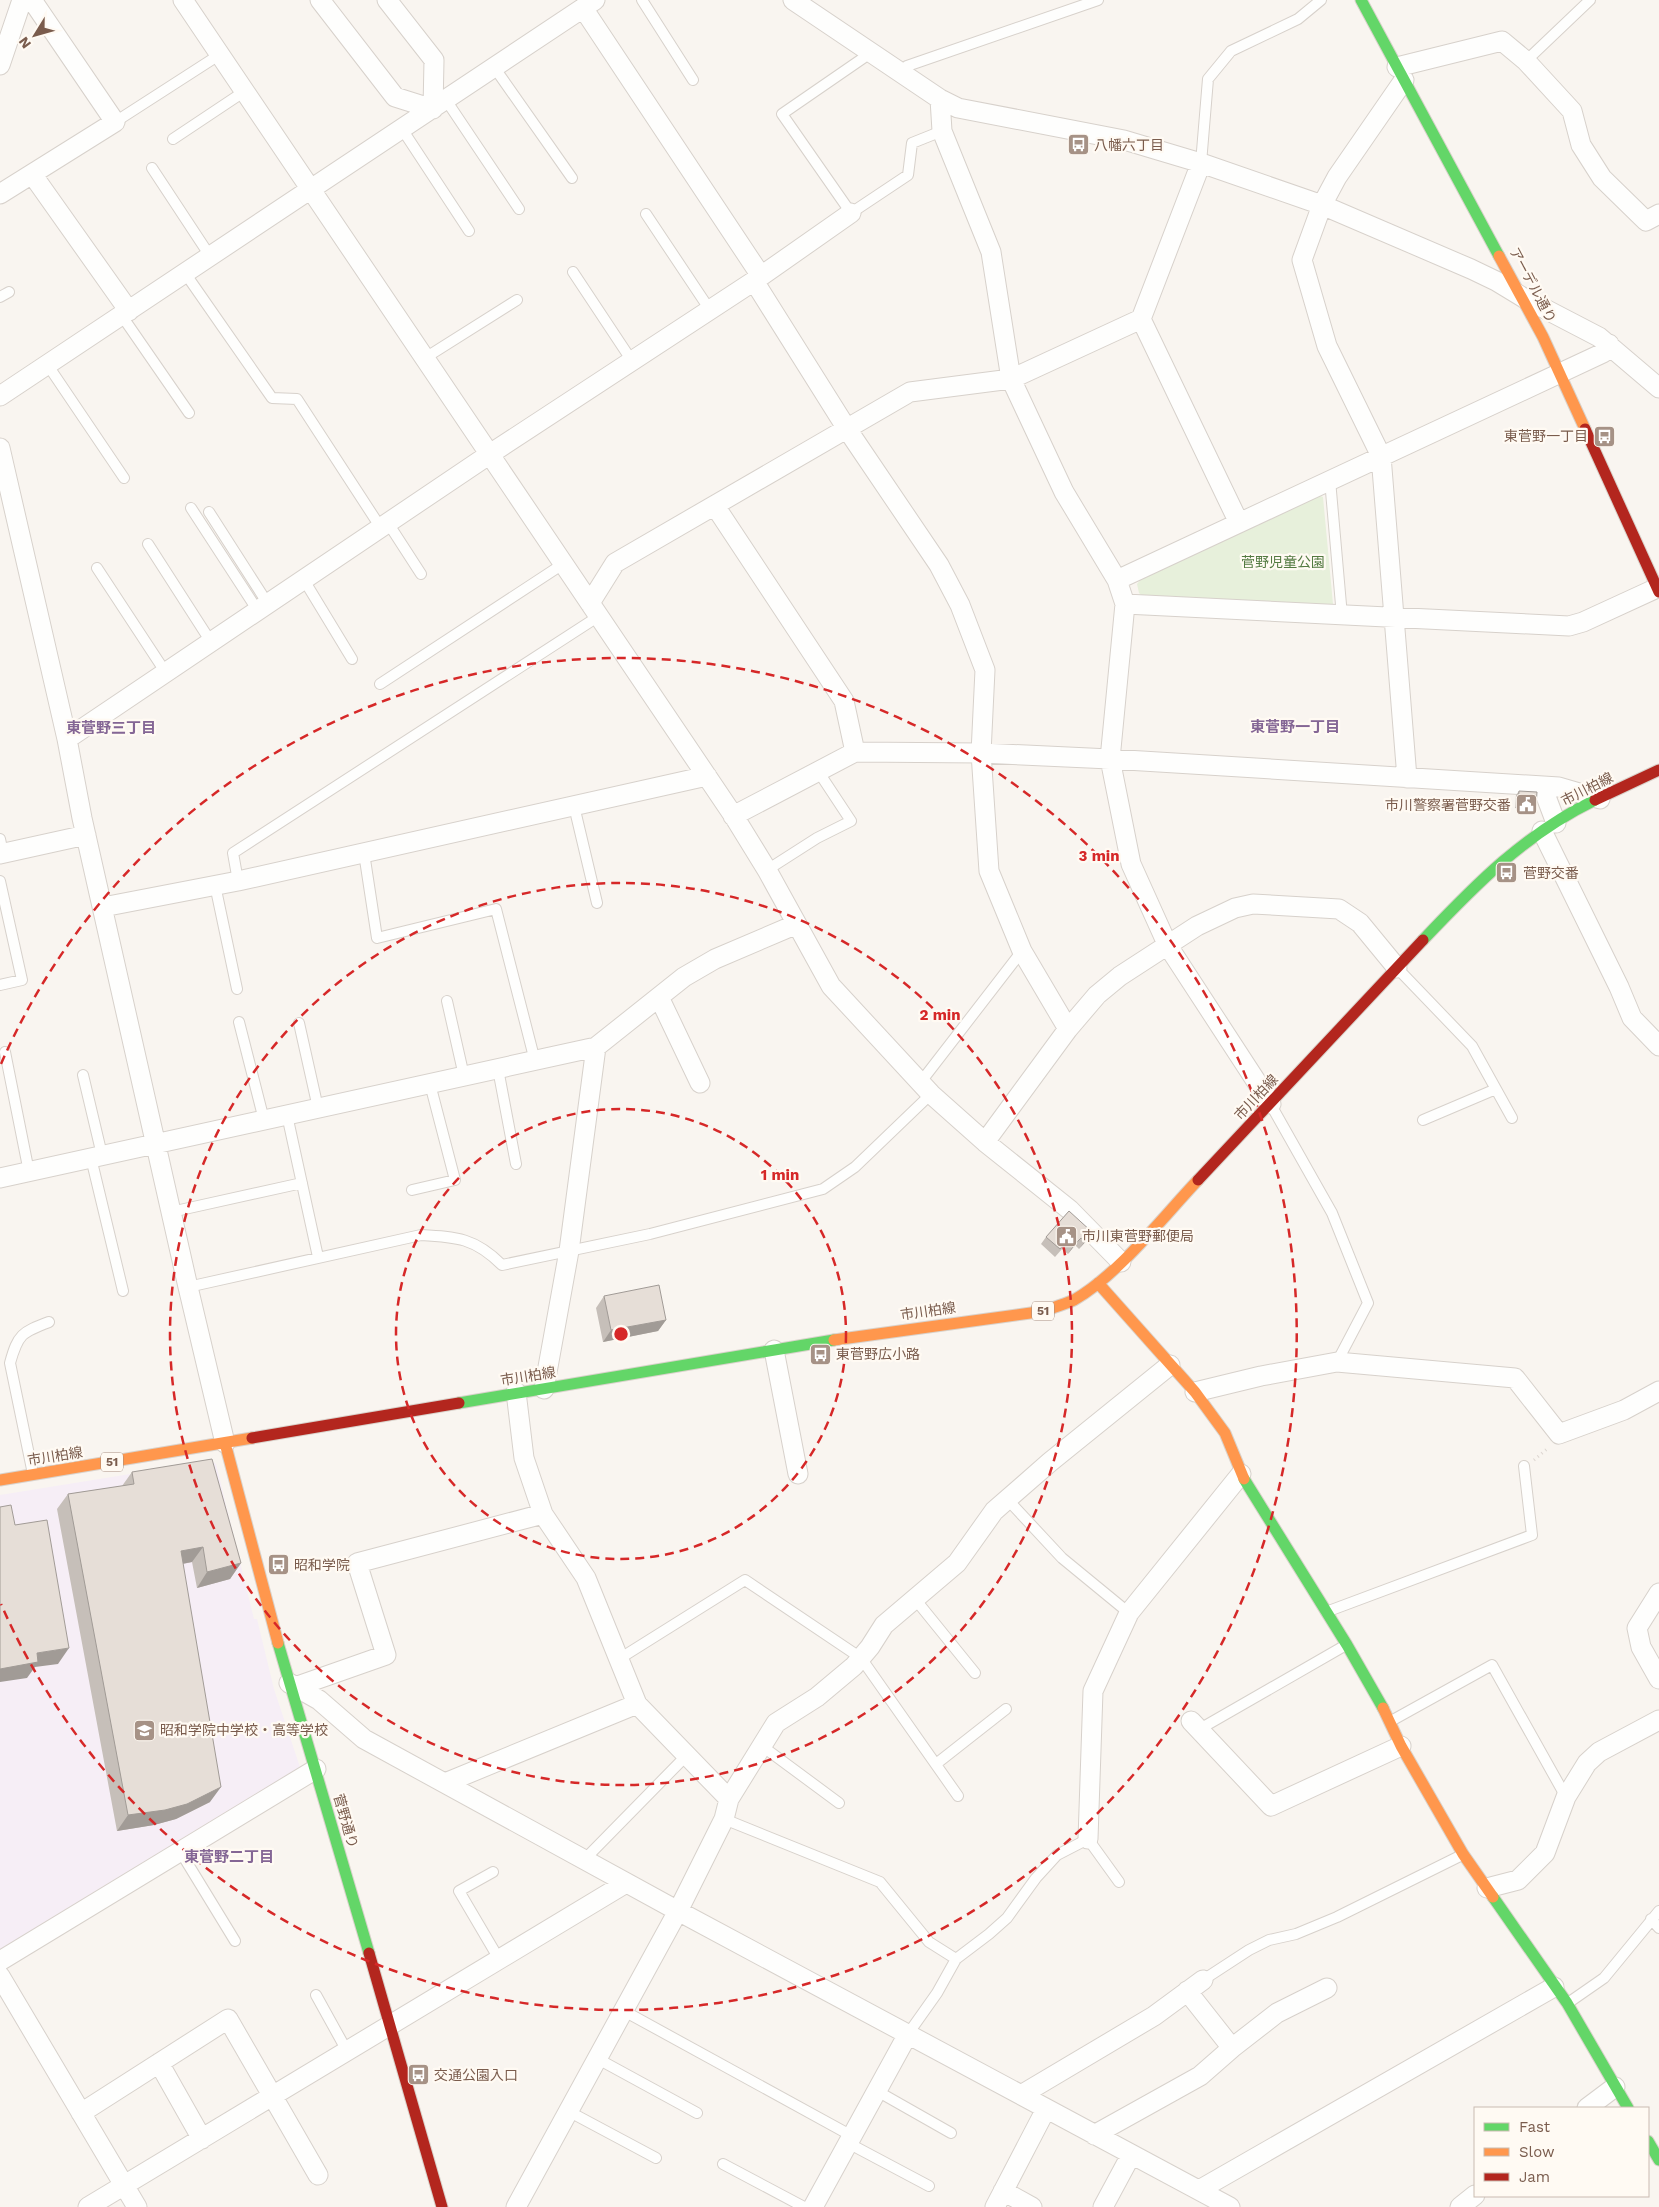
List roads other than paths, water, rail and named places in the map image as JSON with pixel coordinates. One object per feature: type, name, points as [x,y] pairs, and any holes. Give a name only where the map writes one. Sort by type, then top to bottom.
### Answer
[{"type":"street","points":[[0,65],[22,0]]},
{"type":"street","points":[[0,194],[115,122],[32,0]]},
{"type":"street","points":[[183,0],[707,776],[767,870],[831,986],[926,1089],[985,1142],[1070,1210],[1121,1262]]},
{"type":"street","points":[[320,0],[395,97],[439,104]]},
{"type":"street","points":[[387,0],[434,60],[439,104]]},
{"type":"street","points":[[793,0],[940,99],[958,108],[1124,140],[1201,163],[1322,205],[1471,269],[1600,337],[1659,388]]},
{"type":"street","name":"アーデル通り","points":[[1361,0],[1524,298],[1560,372],[1658,590]]},
{"type":"street","points":[[0,396],[589,4],[847,429],[939,565],[960,605],[985,670],[981,753],[989,872],[1022,951],[1068,1029]]},
{"type":"street","points":[[1407,778],[1381,456],[1327,346],[1302,260],[1322,205],[1401,74],[1502,41],[1526,60],[1572,111],[1581,145],[1602,178],[1646,220],[1659,214]]},
{"type":"street","points":[[940,99],[942,131],[991,252],[1011,379],[1064,492],[1117,580],[1124,604],[1110,760],[1131,864],[1168,946],[1271,1104]]},
{"type":"street","points":[[594,610],[616,563],[910,392],[1011,379],[1141,319],[1201,163]]},
{"type":"street","points":[[32,174],[125,313]]},
{"type":"street","points":[[67,740],[490,454],[710,310],[851,213]]},
{"type":"street","points":[[1141,319],[1238,523]]},
{"type":"street","points":[[1117,580],[1603,352],[1609,344]]},
{"type":"street","points":[[0,448],[8,522],[67,740],[86,835],[225,1443]]},
{"type":"street","points":[[715,506],[844,701],[855,752]]},
{"type":"street","points":[[1124,604],[1569,626],[1584,622],[1658,590]]},
{"type":"street","points":[[733,816],[855,752],[981,753],[1559,787],[1600,798]]},
{"type":"street","name":"市川柏線","points":[[0,1480],[868,1334],[1045,1311],[1073,1300],[1098,1283],[1121,1262],[1459,902],[1528,840],[1600,798],[1659,770]]},
{"type":"street","points":[[103,907],[215,886],[707,776]]},
{"type":"street","points":[[1542,786],[1549,827],[1632,1018],[1659,1046]]},
{"type":"street","points":[[1,849],[86,835]]},
{"type":"street","points":[[985,1142],[1068,1029],[1097,995],[1120,976],[1205,923],[1234,908],[1253,904],[1339,909],[1360,923],[1397,968]]},
{"type":"street","points":[[0,1178],[596,1047],[684,977],[715,959],[797,924]]},
{"type":"street","points":[[659,997],[700,1083]]},
{"type":"street","points":[[544,1388],[569,1251],[596,1047]]},
{"type":"street","points":[[1098,1283],[1195,1392],[1225,1433],[1241,1474],[1347,1645],[1390,1721],[1401,1746],[1463,1854],[1554,1987],[1567,2003],[1627,2107]]},
{"type":"street","points":[[774,1350],[798,1474]]},
{"type":"street","points":[[1195,1392],[1261,1376],[1337,1362],[1514,1378],[1559,1434],[1624,1410],[1659,1391]]},
{"type":"street","points":[[516,2207],[678,1911],[724,1818],[729,1799],[776,1723],[817,1697],[854,1666],[884,1625],[957,1563],[994,1511],[1050,1462],[1170,1365]]},
{"type":"street","points":[[516,1392],[524,1458],[543,1514],[586,1578],[637,1704],[729,1799]]},
{"type":"street","name":"菅野通り","points":[[225,1443],[388,2026],[442,2207]]},
{"type":"street","points":[[1088,1839],[1093,1691],[1129,1613],[1241,1474]]},
{"type":"street","points":[[292,1685],[386,1655],[357,1563],[543,1514]]},
{"type":"street","points":[[1659,1593],[1638,1628],[1641,1647],[1659,1679]]},
{"type":"street","points":[[292,1685],[319,1700],[364,1739],[626,1883],[1230,2207]]},
{"type":"street","points":[[445,1783],[637,1704]]},
{"type":"street","points":[[1487,1888],[1518,1880],[1545,1853],[1566,1797],[1587,1763],[1599,1752],[1659,1720]]},
{"type":"street","points":[[1194,1726],[1270,1806],[1401,1746]]},
{"type":"street","points":[[0,1961],[316,1769]]},
{"type":"street","points":[[88,2207],[626,1883]]},
{"type":"street","points":[[0,1976],[137,2207]]},
{"type":"street","points":[[1020,2095],[1154,2016],[1203,1980]]},
{"type":"street","points":[[1199,2190],[1554,1987]]},
{"type":"street","points":[[1094,2134],[1200,2076],[1232,2048],[1278,2013],[1327,1988]]},
{"type":"street","points":[[1187,1991],[1232,2048]]},
{"type":"street","points":[[81,2112],[228,2019],[318,2175]]},
{"type":"street","points":[[813,2207],[908,2034]]},
{"type":"street","points":[[159,2063],[202,2138]]},
{"type":"street","points":[[1588,2107],[1615,2087]]},
{"type":"street","points":[[1032,2207],[999,2199],[1046,2109]]},
{"type":"street","points":[[1649,2143],[1659,2160]]},
{"type":"street","points":[[1103,2207],[1132,2154]]},
{"type":"street","points":[[1460,2207],[1474,2196]]},
{"type":"lane","points":[[642,0],[693,80]]},
{"type":"lane","points":[[900,71],[908,66],[1098,0]]},
{"type":"lane","points":[[1201,163],[1208,79],[1231,51],[1298,19],[1321,0]]},
{"type":"lane","points":[[1526,60],[1590,0]]},
{"type":"lane","points":[[872,52],[782,114],[851,213],[908,175],[912,143],[942,131]]},
{"type":"lane","points":[[115,122],[219,55]]},
{"type":"lane","points":[[494,67],[572,178]]},
{"type":"lane","points":[[173,139],[245,91]]},
{"type":"lane","points":[[439,104],[519,209]]},
{"type":"lane","points":[[402,129],[469,231]]},
{"type":"lane","points":[[152,168],[210,256]]},
{"type":"lane","points":[[646,214],[710,310]]},
{"type":"lane","points":[[573,272],[632,361]]},
{"type":"lane","points":[[185,274],[272,398],[297,399],[421,574]]},
{"type":"lane","points":[[424,358],[517,300]]},
{"type":"lane","points":[[125,313],[188,413]]},
{"type":"lane","points":[[47,364],[124,478]]},
{"type":"lane","points":[[1330,480],[1342,616]]},
{"type":"lane","points":[[191,508],[264,607]]},
{"type":"lane","points":[[209,512],[264,607]]},
{"type":"lane","points":[[148,544],[211,642]]},
{"type":"lane","points":[[380,684],[563,564]]},
{"type":"lane","points":[[96,568],[166,673]]},
{"type":"lane","points":[[304,580],[352,659]]},
{"type":"lane","points":[[238,881],[233,853],[594,610]]},
{"type":"lane","points":[[767,870],[817,838],[851,821],[818,771]]},
{"type":"lane","points":[[574,806],[597,903]]},
{"type":"lane","points":[[364,853],[377,938],[496,909],[535,1061]]},
{"type":"lane","points":[[0,881],[22,980],[0,985]]},
{"type":"lane","points":[[215,886],[237,989]]},
{"type":"lane","points":[[188,1287],[421,1235],[457,1237],[487,1250],[502,1265],[650,1234],[823,1189],[855,1167],[926,1089],[1022,951]]},
{"type":"lane","points":[[1397,968],[1472,1046],[1512,1118]]},
{"type":"lane","points":[[447,1001],[464,1076]]},
{"type":"lane","points":[[239,1022],[264,1120]]},
{"type":"lane","points":[[300,1023],[318,1108]]},
{"type":"lane","points":[[5,1052],[29,1172]]},
{"type":"lane","points":[[498,1069],[516,1164]]},
{"type":"lane","points":[[83,1075],[96,1157],[123,1291]]},
{"type":"lane","points":[[412,1190],[455,1180],[430,1084]]},
{"type":"lane","points":[[1423,1120],[1496,1088]]},
{"type":"lane","points":[[1271,1104],[1332,1213],[1368,1303],[1337,1362]]},
{"type":"lane","points":[[287,1115],[318,1257]]},
{"type":"lane","points":[[171,1212],[302,1183]]},
{"type":"lane","points":[[33,1475],[10,1363],[14,1349],[25,1331],[49,1322]]},
{"type":"lane","points":[[1326,1612],[1532,1535],[1524,1466]]},
{"type":"lane","points":[[1008,1500],[1062,1558],[1129,1613]]},
{"type":"lane","points":[[619,1659],[745,1580],[861,1658],[958,1796]]},
{"type":"lane","points":[[915,1599],[975,1673]]},
{"type":"lane","points":[[1194,1726],[1347,1645]]},
{"type":"lane","points":[[1390,1721],[1492,1665],[1566,1797]]},
{"type":"lane","points":[[936,1764],[1006,1709]]},
{"type":"lane","points":[[762,1746],[839,1803]]},
{"type":"lane","points":[[584,1860],[686,1756]]},
{"type":"lane","points":[[724,1818],[880,1882],[929,1942],[956,1959]]},
{"type":"lane","points":[[908,2034],[937,1993],[956,1959],[990,1934],[1007,1918],[1036,1878],[1057,1855],[1088,1839],[1120,1882]]},
{"type":"lane","points":[[180,1851],[235,1940]]},
{"type":"lane","points":[[1203,1980],[1248,1950],[1269,1940],[1296,1934],[1337,1917],[1463,1854]]},
{"type":"lane","points":[[493,1872],[459,1891],[499,1959]]},
{"type":"lane","points":[[1567,2003],[1604,1978],[1659,1911]]},
{"type":"lane","points":[[1651,1920],[1659,1928]]},
{"type":"lane","points":[[316,1995],[347,2051]]},
{"type":"lane","points":[[624,2011],[929,2186]]},
{"type":"lane","points":[[598,2059],[697,2113]]},
{"type":"lane","points":[[877,2091],[951,2133]]},
{"type":"lane","points":[[568,2111],[656,2158]]},
{"type":"lane","points":[[723,2164],[804,2207]]},
{"type":"place","name":"八幡六丁目","points":[[1078,145]]},
{"type":"place","name":"東菅野一丁目","points":[[1604,436]]},
{"type":"place","name":"市川警察署菅野交番","points":[[1527,805]]},
{"type":"place","name":"菅野交番","points":[[1507,873]]},
{"type":"place","name":"市川東菅野郵便局","points":[[1066,1236]]},
{"type":"place","name":"東菅野広小路","points":[[820,1354]]},
{"type":"place","name":"昭和学院","points":[[278,1565]]},
{"type":"place","name":"昭和学院中学校・高等学校","points":[[144,1730]]},
{"type":"place","name":"交通公園入口","points":[[418,2075]]},
{"type":"district","name":"東菅野一丁目","points":[[1295,727]]},
{"type":"district","name":"東菅野三丁目","points":[[111,728]]},
{"type":"district","name":"東菅野二丁目","points":[[229,1857]]},
{"type":"park label","name":"菅野児童公園","points":[[1283,562]]}]
